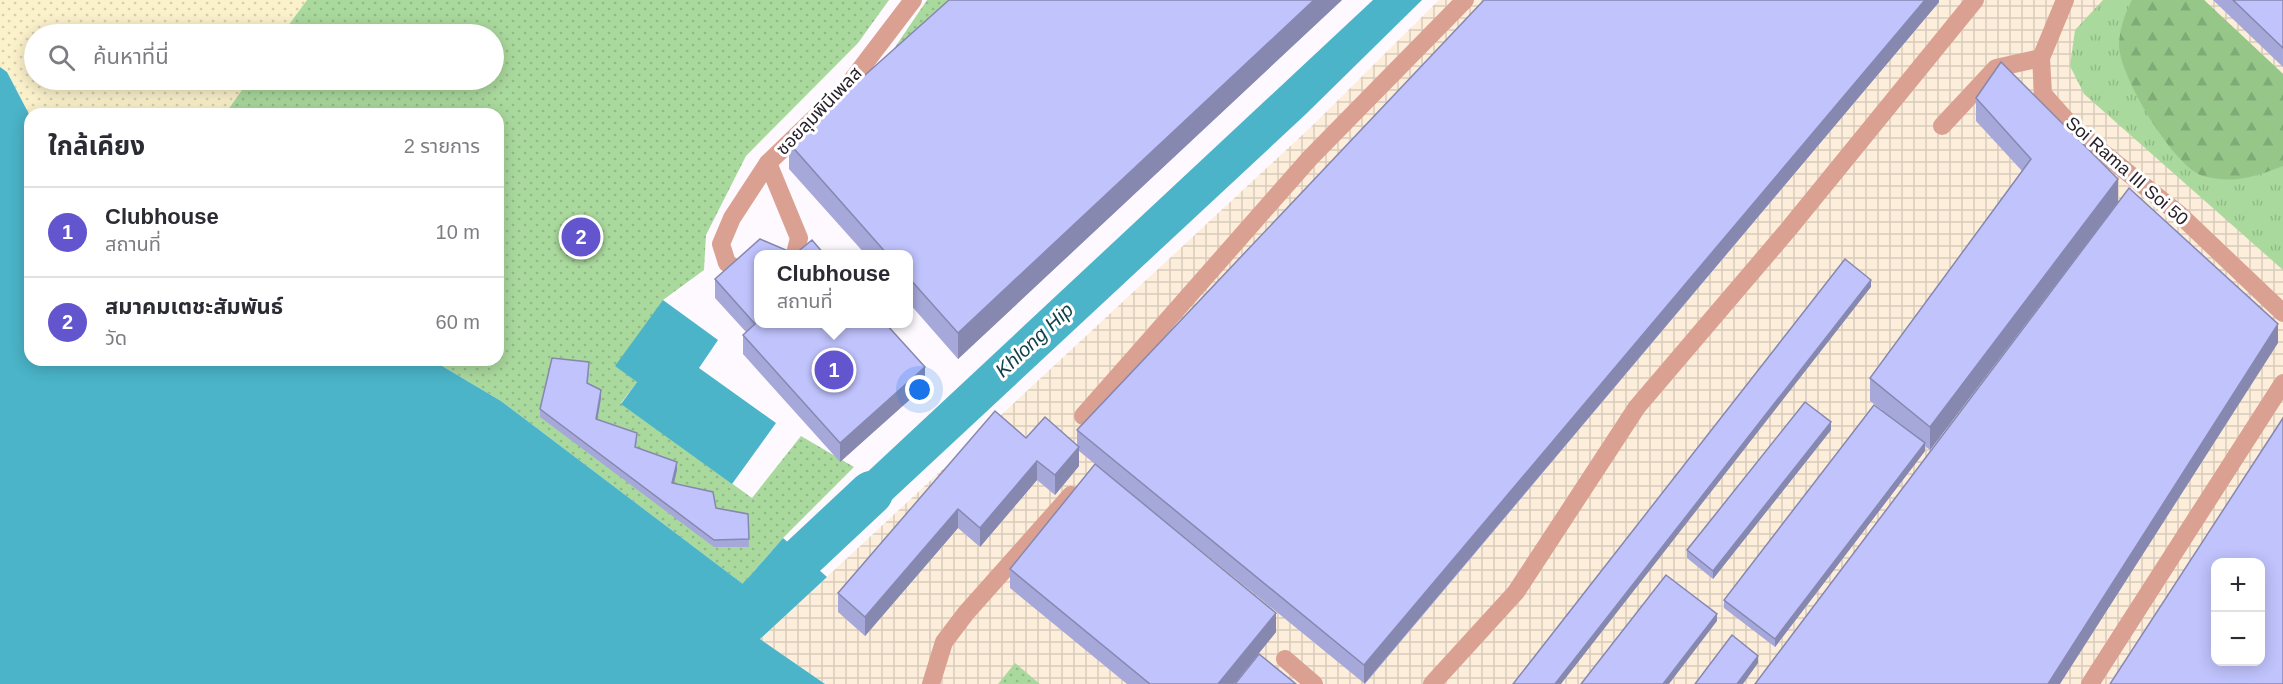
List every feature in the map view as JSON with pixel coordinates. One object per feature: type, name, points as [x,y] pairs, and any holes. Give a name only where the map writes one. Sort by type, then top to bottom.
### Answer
[{"type":"street","name":"ซอยลุมพินีเพลส","points":[[744,273],[728,263],[721,244],[732,218],[768,163],[846,88],[913,0]]},
{"type":"street","points":[[1083,416],[1310,158],[1465,0]]},
{"type":"street","points":[[1432,684],[1516,592],[1637,407],[1787,231],[1975,0]]},
{"type":"street","name":"Soi Rama III Soi 50","points":[[2065,0],[2041,58],[2043,94],[2076,131],[2179,214],[2283,313]]},
{"type":"street","points":[[1942,126],[1996,68],[2041,58]]},
{"type":"street","name":"ซอยลุมพินีเพลส","points":[[768,163],[799,238],[796,250]]},
{"type":"street","points":[[2090,684],[2283,384]]},
{"type":"street","points":[[931,684],[944,642],[966,613],[1081,484]]},
{"type":"street","points":[[1285,659],[1314,684]]},
{"type":"shaded area","points":[[1439,0],[2283,0],[2283,684],[825,684],[760,639],[1313,125]]},
{"type":"green space","points":[[307,0],[889,0],[858,43],[746,156],[706,235],[704,270],[663,300],[637,382],[621,403],[752,498],[801,436],[854,467],[783,538],[743,584],[501,401],[442,366],[504,366],[504,108],[229,108],[242,90],[504,90],[504,24],[289,24]]},
{"type":"green space","points":[[927,0],[978,0],[849,115]]},
{"type":"green space","points":[[2103,0],[2204,0],[2283,74],[2283,270],[2084,94],[2070,66],[2075,30]]},
{"type":"green space","points":[[2132,0],[2204,0],[2283,74],[2283,166],[2253,176],[2224,179],[2203,176],[2177,156],[2149,118],[2127,75],[2121,57],[2120,32]]},
{"type":"green space","points":[[1015,663],[1040,684],[998,684]]},
{"type":"sand","points":[[0,0],[307,0],[289,24],[24,24],[24,90],[242,90],[229,108],[26,108],[7,72],[0,67]]},
{"type":"water","points":[[1373,0],[1422,0],[1306,114],[841,547],[816,520]]},
{"type":"water","points":[[0,67],[7,72],[26,108],[24,108],[24,366],[442,366],[501,401],[743,584],[783,538],[827,577],[760,639],[825,684],[0,684]]},
{"type":"water","points":[[663,300],[718,340],[699,368],[776,423],[732,484],[621,404],[637,382],[615,366]]},
{"type":"building","points":[[949,0],[1314,0],[958,333],[913,282],[913,250],[884,250],[789,143]]},
{"type":"building","points":[[1484,0],[1925,0],[1364,665],[1077,430]]},
{"type":"building","points":[[2233,0],[2283,0],[2283,48]]},
{"type":"building","points":[[2001,62],[2118,179],[1930,427],[1870,378],[2031,159],[1976,98]]},
{"type":"building","points":[[2129,188],[2278,324],[2048,684],[1755,684]]},
{"type":"building","points":[[760,239],[786,250],[754,250],[754,323],[715,279]]},
{"type":"building","points":[[812,240],[821,250],[800,250]]},
{"type":"building","points":[[1845,259],[1871,280],[1555,684],[1513,684]]},
{"type":"building","points":[[754,325],[754,328],[890,328],[925,367],[840,443],[743,335]]},
{"type":"building","points":[[552,358],[589,362],[587,383],[601,390],[596,419],[637,433],[635,447],[677,462],[672,483],[713,492],[716,508],[748,514],[749,539],[714,540],[540,409]]},
{"type":"building","points":[[1805,402],[1831,422],[1713,571],[1687,550]]},
{"type":"building","points":[[1874,405],[1925,443],[1775,639],[1724,600]]},
{"type":"building","points":[[995,411],[1026,438],[1045,417],[1079,447],[1055,475],[1037,461],[980,528],[958,509],[865,617],[838,593]]},
{"type":"building","points":[[2283,418],[2283,684],[2110,684]]},
{"type":"building","points":[[1095,464],[1276,613],[1218,684],[1150,684],[1010,569]]},
{"type":"building","points":[[1666,575],[1717,614],[1663,684],[1581,684]]},
{"type":"building","points":[[1732,635],[1758,656],[1737,684],[1695,684]]},
{"type":"building","points":[[1259,654],[1296,684],[1235,684]]},
{"type":"waterway","name":"Khlong Hip","points":[[760,597],[871,493]]},
{"type":"place","name":"สมาคมเตชะสัมพันธ์","points":[[581,237]]},
{"type":"place","name":"Clubhouse","points":[[834,370]]}]
